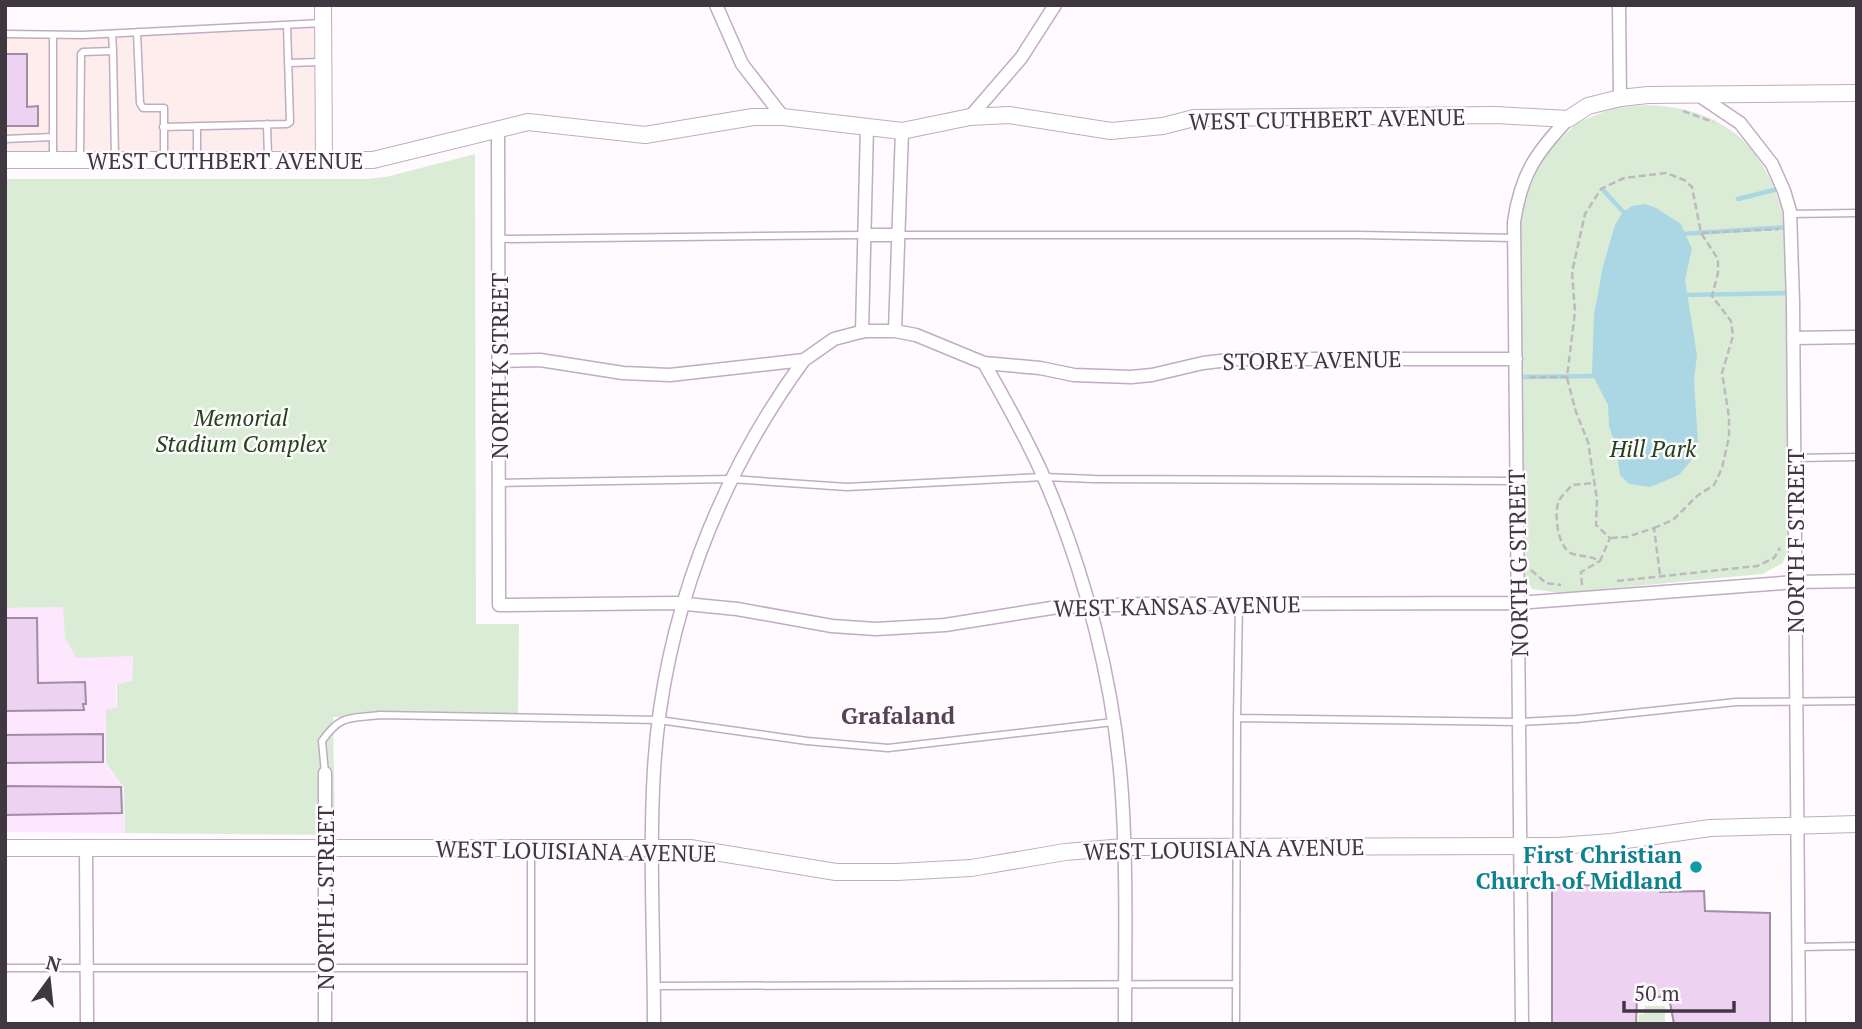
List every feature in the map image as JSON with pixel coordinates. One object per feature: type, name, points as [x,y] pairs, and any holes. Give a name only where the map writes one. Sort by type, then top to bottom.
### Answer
[{"type":"street","points":[[323,5],[324,160]]},
{"type":"street","points":[[716,5],[743,64],[783,117]]},
{"type":"street","points":[[970,117],[1021,58],[1055,5]]},
{"type":"street","points":[[1619,5],[1620,98]]},
{"type":"street","points":[[1568,119],[1588,106],[1648,95],[1857,93]]},
{"type":"street","name":"NORTH F STREET","points":[[1698,94],[1740,123],[1772,164],[1784,191],[1790,214],[1799,1024]]},
{"type":"street","name":"WEST CUTHBERT AVENUE","points":[[5,160],[373,160],[528,122],[645,135],[753,117],[783,117],[902,131],[970,117],[1009,115],[1111,131],[1163,126],[1194,118],[1496,115],[1568,119]]},
{"type":"street","name":"NORTH G STREET","points":[[1522,1024],[1517,481],[1521,377],[1516,359],[1514,238],[1516,209],[1527,175],[1540,149],[1568,119]]},
{"type":"street","points":[[862,332],[867,127]]},
{"type":"street","name":"NORTH K STREET","points":[[498,128],[499,605]]},
{"type":"street","points":[[895,331],[902,131]]},
{"type":"street","points":[[864,235],[898,235]]},
{"type":"street","name":"STOREY AVENUE","points":[[498,361],[540,360],[623,373],[670,375],[804,360],[834,339],[862,332],[895,331],[948,347],[984,363],[1041,368],[1074,375],[1152,375],[1203,363],[1237,359],[1516,359]]},
{"type":"street","points":[[1793,338],[1857,337]]},
{"type":"street","points":[[654,1024],[653,773],[670,657],[704,539],[731,479],[772,405],[804,360]]},
{"type":"street","points":[[984,363],[1003,395],[1043,477],[1068,539],[1099,648],[1113,722],[1122,795],[1125,1024]]},
{"type":"street","name":"WEST KANSAS AVENUE","points":[[499,605],[684,604],[737,609],[832,626],[876,629],[945,625],[1037,609],[1088,606],[1518,603],[1796,582],[1857,581]]},
{"type":"street","name":"NORTH L STREET","points":[[325,773],[326,1024]]},
{"type":"street","name":"WEST LOUISIANA AVENUE","points":[[5,848],[690,848],[836,872],[897,872],[971,868],[1065,852],[1124,847],[1521,846],[1598,843],[1710,828],[1857,824]]},
{"type":"street","points":[[86,849],[87,1024]]},
{"type":"lane","points":[[5,34],[112,34],[323,23]]},
{"type":"lane","points":[[163,127],[287,124],[291,118],[287,25]]},
{"type":"lane","points":[[137,32],[140,103],[144,108],[164,108],[164,160]]},
{"type":"lane","points":[[112,34],[115,160]]},
{"type":"lane","points":[[53,35],[53,160]]},
{"type":"lane","points":[[80,160],[80,54],[113,51]]},
{"type":"lane","points":[[288,63],[323,62]]},
{"type":"lane","points":[[267,124],[268,160]]},
{"type":"lane","points":[[197,126],[197,160]]},
{"type":"lane","points":[[5,139],[53,137]]},
{"type":"lane","points":[[23,138],[24,160]]},
{"type":"lane","points":[[1790,214],[1857,213]]},
{"type":"lane","points":[[498,239],[864,235]]},
{"type":"lane","points":[[898,235],[1514,238]]},
{"type":"lane","points":[[1794,458],[1857,457]]},
{"type":"lane","points":[[499,483],[731,479],[848,487],[1043,477],[1108,480],[1517,481]]},
{"type":"lane","points":[[1237,1024],[1239,603]]},
{"type":"lane","points":[[1237,718],[1520,722],[1630,715],[1736,702],[1857,701]]},
{"type":"lane","points":[[325,773],[322,741],[339,720],[380,715],[659,720],[807,741],[888,748],[1113,722]]},
{"type":"lane","points":[[531,848],[531,1024]]},
{"type":"lane","points":[[1798,947],[1857,946]]},
{"type":"lane","points":[[5,968],[531,968]]},
{"type":"lane","points":[[654,986],[1236,984]]},
{"type":"path","points":[[1681,111],[1714,123]]},
{"type":"path","points":[[1665,173],[1684,180],[1692,187],[1701,233],[1718,259],[1718,273],[1712,296],[1731,321],[1733,336],[1722,373],[1729,417],[1729,437],[1722,468],[1714,485],[1697,496],[1673,520],[1627,537],[1610,538],[1596,525],[1597,499],[1588,442],[1576,412],[1567,377],[1574,312],[1572,272],[1585,214],[1601,189],[1624,178],[1665,173]]},
{"type":"path","points":[[1779,223],[1779,237]]},
{"type":"path","points":[[1701,233],[1779,229]]},
{"type":"path","points":[[1521,377],[1567,377]]},
{"type":"path","points":[[1594,483],[1572,485],[1558,503],[1559,539],[1562,547],[1573,554],[1590,555],[1600,561]]},
{"type":"path","points":[[1654,528],[1663,592]]},
{"type":"path","points":[[1582,584],[1581,572],[1600,561],[1610,538]]},
{"type":"path","points":[[1613,581],[1756,566],[1774,558],[1781,547]]},
{"type":"path","points":[[1518,557],[1526,557],[1526,563],[1542,580],[1564,585]]},
{"type":"path","points":[[1571,585],[1589,584]]},
{"type":"shaded area","points":[[324,25],[324,159],[5,159],[5,33],[84,37]]},
{"type":"shaded area","points":[[64,607],[65,638],[76,658],[133,655],[132,682],[116,684],[116,707],[106,710],[105,763],[123,787],[125,833],[5,832],[5,608]]},
{"type":"green space","name":"Hill Park","points":[[1647,105],[1700,114],[1722,124],[1740,138],[1755,155],[1768,175],[1778,199],[1786,226],[1791,538],[1783,563],[1762,574],[1561,593],[1532,589],[1518,564],[1521,207],[1544,155],[1577,123],[1615,107]]},
{"type":"green space","name":"Memorial Stadium Complex","points":[[475,154],[476,624],[519,624],[518,713],[333,717],[335,835],[125,833],[124,788],[106,763],[106,710],[117,707],[117,684],[132,681],[133,656],[76,658],[65,638],[63,607],[5,608],[5,179],[366,179],[386,177]]},
{"type":"green space","points":[[1645,1006],[1665,1006],[1665,1024],[1638,1024],[1639,1014],[1644,1014]]},
{"type":"water","points":[[1645,204],[1681,224],[1692,249],[1685,280],[1697,355],[1694,381],[1698,442],[1690,462],[1679,475],[1650,487],[1629,484],[1620,475],[1616,447],[1609,426],[1608,405],[1592,374],[1594,315],[1603,266],[1615,225],[1623,212],[1632,206]]},
{"type":"building","points":[[5,54],[27,54],[27,107],[38,106],[38,126],[5,126]]},
{"type":"building","points":[[5,618],[37,618],[38,683],[85,682],[84,710],[5,711]]},
{"type":"building","points":[[103,734],[103,762],[5,763],[5,735]]},
{"type":"building","points":[[5,786],[121,787],[122,813],[5,815]]},
{"type":"building","points":[[1552,885],[1660,886],[1660,892],[1704,891],[1705,911],[1770,913],[1770,1024],[1674,1024],[1669,997],[1637,997],[1636,1024],[1552,1024]]},
{"type":"waterway","points":[[1738,199],[1778,189]]},
{"type":"waterway","points":[[1604,191],[1627,216]]},
{"type":"waterway","points":[[1681,234],[1788,227]]},
{"type":"waterway","points":[[1683,295],[1789,293]]},
{"type":"waterway","points":[[1518,377],[1596,376]]},
{"type":"place","name":"First Christian Church of Midland","points":[[1696,867]]},
{"type":"district","name":"Grafaland","points":[[898,715]]}]
